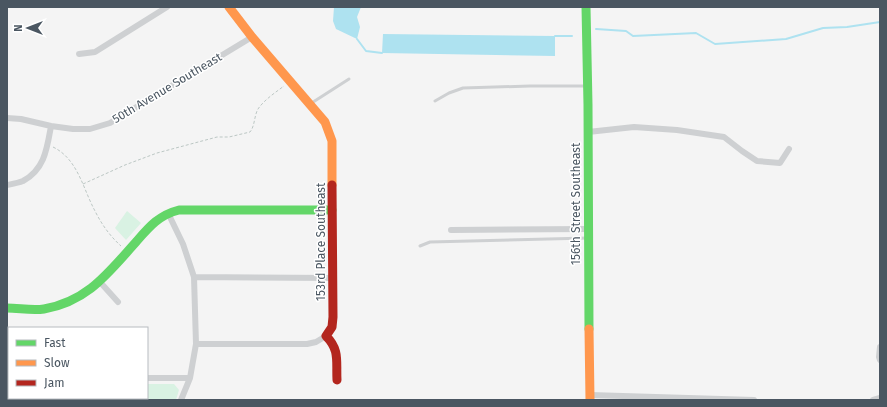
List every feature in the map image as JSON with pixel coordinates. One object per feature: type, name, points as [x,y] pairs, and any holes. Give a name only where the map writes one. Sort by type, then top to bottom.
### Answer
[{"type":"street","points":[[79,54],[95,52],[167,7]]},
{"type":"street","name":"153rd Place Southeast","points":[[229,7],[252,37],[325,122],[332,140],[333,322],[332,327],[326,336]]},
{"type":"street","name":"156th Street Southeast","points":[[586,7],[590,398]]},
{"type":"street","name":"50th Avenue Southeast","points":[[7,118],[21,119],[51,126],[90,129],[110,123],[252,37]]},
{"type":"street","points":[[7,185],[22,181],[38,169],[47,151],[51,126]]},
{"type":"street","points":[[588,132],[634,128],[677,130],[724,137],[742,152],[757,161],[775,164],[780,163],[789,149]]},
{"type":"street","points":[[7,308],[43,309],[75,299],[100,282],[152,224],[168,213],[179,210],[332,210]]},
{"type":"street","points":[[168,213],[183,244],[194,277],[196,344],[190,378],[181,400]]},
{"type":"street","points":[[452,230],[588,233]]},
{"type":"street","points":[[194,277],[333,278]]},
{"type":"street","points":[[100,282],[118,302]]},
{"type":"street","points":[[196,344],[307,344],[316,342],[326,336],[333,343],[336,349],[336,380]]},
{"type":"street","points":[[880,347],[880,360]]},
{"type":"street","points":[[148,378],[190,378]]},
{"type":"street","points":[[590,398],[754,400]]},
{"type":"street","points":[[873,400],[880,398]]},
{"type":"lane","points":[[309,105],[349,79]]},
{"type":"lane","points":[[435,101],[449,93],[463,88],[588,86]]},
{"type":"lane","points":[[420,246],[430,242],[588,233]]},
{"type":"path","points":[[83,184],[125,165],[157,153],[217,137],[229,137],[250,132],[253,129],[254,118],[258,108],[290,82]]},
{"type":"path","points":[[48,145],[60,150],[75,167],[94,210],[110,236],[127,252]]},
{"type":"green space","points":[[127,211],[141,223],[126,240],[115,228]]},
{"type":"green space","points":[[7,384],[8,399],[148,399],[148,384],[174,384],[179,390],[176,400],[7,400]]},
{"type":"water","points":[[334,7],[361,7],[357,17],[360,27],[357,39],[336,29],[333,21]]},
{"type":"water","points":[[383,34],[555,36],[555,56],[382,53]]},
{"type":"waterway","points":[[596,29],[626,31],[633,36],[696,33],[715,44],[786,39],[823,28],[847,27],[880,22]]},
{"type":"waterway","points":[[555,36],[572,36]]},
{"type":"waterway","points":[[357,39],[366,51],[382,53]]},
{"type":"traffic: fast","points":[[586,7],[589,329]]},
{"type":"traffic: fast","points":[[7,308],[39,310],[73,300],[106,275],[145,231],[155,222],[172,212],[179,210],[332,210]]},
{"type":"traffic: slow","points":[[229,7],[252,37],[325,122],[332,141],[332,185]]},
{"type":"traffic: slow","points":[[589,329],[590,400]]},
{"type":"traffic: jam","points":[[332,185],[333,317],[332,327],[326,336],[335,351],[337,361],[337,380]]}]
